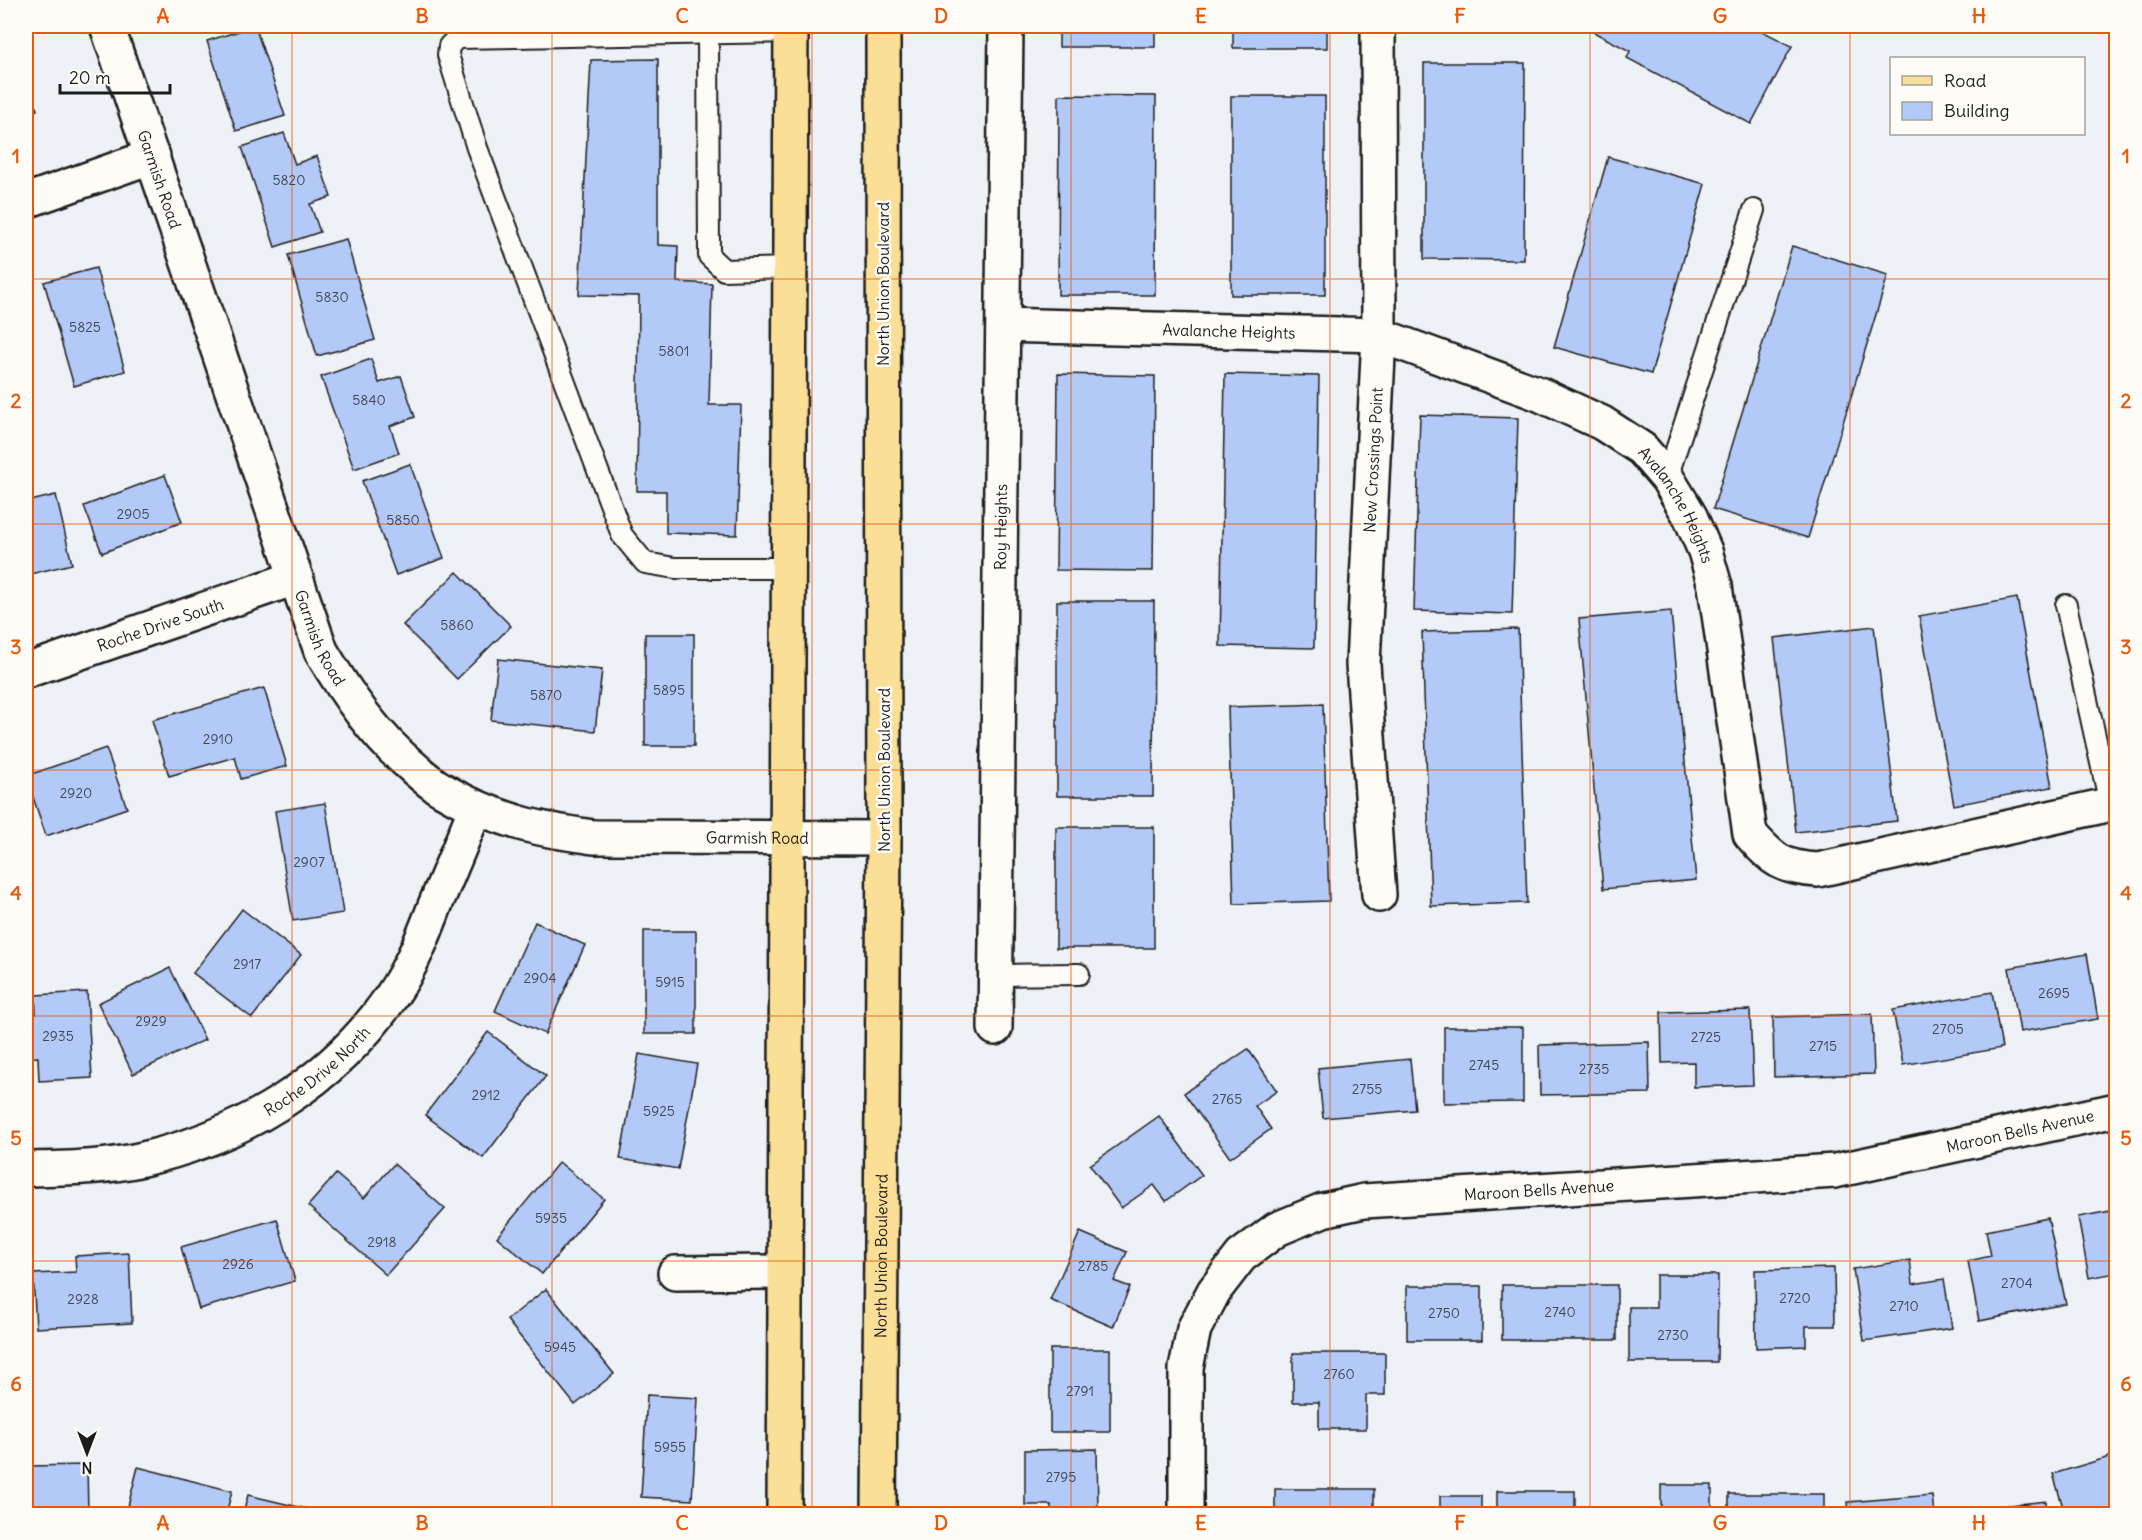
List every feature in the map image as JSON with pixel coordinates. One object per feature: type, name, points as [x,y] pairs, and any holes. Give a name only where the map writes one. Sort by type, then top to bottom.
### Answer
[{"type":"main road","name":"North Union Boulevard","points":[[879,1515],[884,838],[883,26]]},
{"type":"main road","points":[[784,1515],[791,29]]},
{"type":"street","name":"Garmish Road","points":[[107,26],[321,651],[345,691],[374,729],[405,760],[439,788],[476,807],[518,822],[594,837],[884,838]]},
{"type":"street","name":"Roy Heights","points":[[995,1028],[1006,26]]},
{"type":"street","name":"New Crossings Point","points":[[1378,26],[1379,335],[1363,664],[1379,895]]},
{"type":"street","points":[[26,201],[153,156]]},
{"type":"street","name":"Avalanche Heights","points":[[1004,325],[1379,335],[1539,394],[1602,423],[1642,449],[1666,478],[1690,516],[1705,551],[1714,586],[1750,834],[1769,856],[1795,869],[1818,870],[2113,803]]},
{"type":"street","name":"Roche Drive South","points":[[26,671],[295,578]]},
{"type":"street","name":"Roche Drive North","points":[[26,1169],[92,1167],[142,1160],[188,1146],[244,1124],[285,1101],[325,1072],[360,1038],[392,996],[420,945],[476,807]]},
{"type":"street","name":"Maroon Bells Avenue","points":[[1186,1515],[1186,1368],[1194,1329],[1214,1291],[1241,1256],[1277,1229],[1323,1210],[1364,1201],[1835,1171],[2116,1110]]},
{"type":"street","points":[[675,1273],[784,1272]]},
{"type":"lane","points":[[789,568],[675,568],[645,563],[622,535],[477,148],[448,55],[449,46],[457,38],[708,34],[791,29]]},
{"type":"lane","points":[[708,34],[709,256],[724,270],[790,268]]},
{"type":"lane","points":[[1666,478],[1754,210]]},
{"type":"lane","points":[[2066,605],[2113,803]]},
{"type":"lane","points":[[996,975],[1079,974]]},
{"type":"building","points":[[255,26],[285,116],[236,131],[207,41]]},
{"type":"building","points":[[1059,26],[1155,26],[1155,47],[1059,47]]},
{"type":"building","points":[[1233,26],[1327,26],[1327,48],[1233,48]]},
{"type":"building","points":[[1582,26],[1752,26],[1792,46],[1751,124],[1627,58],[1630,51]]},
{"type":"building","points":[[658,59],[658,245],[678,246],[677,282],[712,284],[709,405],[741,405],[737,535],[666,533],[666,491],[637,491],[639,296],[579,295],[591,60]]},
{"type":"building","points":[[1424,63],[1525,63],[1524,260],[1424,259]]},
{"type":"building","points":[[26,76],[37,110],[26,114]]},
{"type":"building","points":[[1059,95],[1156,96],[1155,295],[1058,295]]},
{"type":"building","points":[[1231,96],[1325,96],[1325,295],[1231,295]]},
{"type":"building","points":[[284,133],[295,164],[317,156],[331,197],[310,204],[320,232],[275,247],[242,147]]},
{"type":"building","points":[[1608,157],[1705,184],[1651,374],[1554,347]]},
{"type":"building","points":[[346,239],[375,340],[317,356],[288,255]]},
{"type":"building","points":[[1792,246],[1888,275],[1808,538],[1713,509]]},
{"type":"building","points":[[96,268],[125,371],[74,386],[44,282]]},
{"type":"building","points":[[371,359],[379,383],[401,376],[415,417],[390,426],[399,453],[354,469],[321,377]]},
{"type":"building","points":[[1058,374],[1155,376],[1153,571],[1056,570]]},
{"type":"building","points":[[1225,374],[1319,376],[1314,648],[1220,646]]},
{"type":"building","points":[[1420,415],[1518,418],[1512,614],[1414,611]]},
{"type":"building","points":[[410,464],[444,558],[396,575],[362,481]]},
{"type":"building","points":[[165,475],[182,522],[102,553],[84,506]]},
{"type":"building","points":[[56,495],[72,564],[26,575],[26,502]]},
{"type":"building","points":[[457,572],[511,626],[457,679],[403,625]]},
{"type":"building","points":[[2017,598],[2052,787],[1954,805],[1919,616]]},
{"type":"building","points":[[1057,601],[1154,601],[1153,796],[1057,796]]},
{"type":"building","points":[[1671,611],[1696,880],[1603,889],[1579,619]]},
{"type":"building","points":[[1874,626],[1897,821],[1796,832],[1774,638]]},
{"type":"building","points":[[1518,629],[1527,903],[1431,906],[1422,632]]},
{"type":"building","points":[[645,634],[694,634],[694,746],[645,746]]},
{"type":"building","points":[[498,659],[602,670],[595,731],[491,720]]},
{"type":"building","points":[[264,688],[287,766],[241,779],[235,757],[169,776],[152,720]]},
{"type":"building","points":[[1323,704],[1329,901],[1234,904],[1228,707]]},
{"type":"building","points":[[106,748],[127,808],[46,836],[26,776]]},
{"type":"building","points":[[325,803],[343,913],[293,921],[275,811]]},
{"type":"building","points":[[1056,827],[1154,827],[1154,948],[1056,948]]},
{"type":"building","points":[[242,909],[301,955],[252,1018],[193,973]]},
{"type":"building","points":[[535,922],[585,945],[545,1034],[495,1011]]},
{"type":"building","points":[[644,931],[696,931],[696,1034],[644,1034]]},
{"type":"building","points":[[2087,954],[2098,1019],[2020,1032],[2009,968]]},
{"type":"building","points":[[170,968],[205,1040],[133,1074],[98,1003]]},
{"type":"building","points":[[87,992],[92,1078],[39,1081],[38,1057],[26,1058],[26,1015],[36,1014],[35,995]]},
{"type":"building","points":[[1992,992],[2002,1048],[1903,1065],[1893,1010]]},
{"type":"building","points":[[1750,1010],[1753,1085],[1694,1087],[1694,1062],[1662,1063],[1661,1012]]},
{"type":"building","points":[[1872,1014],[1874,1074],[1774,1077],[1773,1017]]},
{"type":"building","points":[[1444,1027],[1523,1027],[1523,1102],[1444,1103]]},
{"type":"building","points":[[488,1032],[546,1076],[483,1158],[425,1115]]},
{"type":"building","points":[[1649,1042],[1650,1093],[1540,1095],[1539,1045]]},
{"type":"building","points":[[1248,1049],[1277,1091],[1255,1106],[1271,1129],[1230,1158],[1184,1093]]},
{"type":"building","points":[[639,1054],[697,1064],[678,1169],[620,1159]]},
{"type":"building","points":[[1410,1059],[1415,1110],[1323,1118],[1318,1068]]},
{"type":"building","points":[[1159,1116],[1202,1175],[1166,1201],[1154,1185],[1121,1208],[1090,1165]]},
{"type":"building","points":[[559,1162],[604,1199],[542,1274],[497,1237]]},
{"type":"building","points":[[394,1164],[445,1209],[386,1275],[308,1206],[336,1174],[364,1198]]},
{"type":"building","points":[[2116,1210],[2116,1273],[2089,1278],[2078,1217]]},
{"type":"building","points":[[2048,1218],[2066,1304],[1979,1321],[1968,1261],[1991,1256],[1986,1231]]},
{"type":"building","points":[[277,1219],[295,1281],[199,1309],[181,1247]]},
{"type":"building","points":[[1080,1232],[1127,1252],[1114,1281],[1130,1287],[1113,1327],[1050,1300]]},
{"type":"building","points":[[129,1253],[132,1323],[36,1328],[33,1274],[76,1272],[75,1256]]},
{"type":"building","points":[[1910,1260],[1913,1284],[1944,1279],[1952,1328],[1864,1341],[1853,1269]]},
{"type":"building","points":[[1834,1268],[1835,1326],[1806,1326],[1806,1346],[1756,1348],[1755,1270]]},
{"type":"building","points":[[1656,1275],[1718,1275],[1717,1362],[1629,1362],[1629,1307],[1656,1307]]},
{"type":"building","points":[[1502,1285],[1617,1285],[1617,1340],[1502,1340]]},
{"type":"building","points":[[1407,1286],[1482,1286],[1482,1340],[1407,1340]]},
{"type":"building","points":[[546,1289],[614,1374],[575,1405],[507,1320]]},
{"type":"building","points":[[1050,1349],[1110,1349],[1110,1432],[1050,1432]]},
{"type":"building","points":[[1293,1353],[1385,1353],[1385,1395],[1366,1395],[1366,1429],[1319,1429],[1319,1402],[1293,1402]]},
{"type":"building","points":[[647,1395],[698,1398],[692,1500],[641,1497]]},
{"type":"building","points":[[1097,1449],[1098,1514],[1051,1514],[1051,1505],[1025,1505],[1025,1450]]},
{"type":"building","points":[[2116,1455],[2116,1514],[2065,1514],[2053,1474]]},
{"type":"building","points":[[87,1465],[88,1514],[26,1514],[26,1466]]},
{"type":"building","points":[[138,1467],[232,1491],[226,1514],[126,1514]]},
{"type":"building","points":[[1661,1485],[1712,1485],[1712,1514],[1615,1514],[1661,1512]]},
{"type":"building","points":[[1275,1489],[1374,1489],[1374,1514],[1275,1514]]},
{"type":"building","points":[[1497,1491],[1575,1491],[1575,1514],[1497,1514]]},
{"type":"building","points":[[1729,1494],[1824,1494],[1824,1514],[1729,1514]]},
{"type":"building","points":[[248,1495],[328,1514],[243,1514]]},
{"type":"building","points":[[1932,1495],[1934,1514],[1849,1514],[1848,1502]]},
{"type":"building","points":[[1440,1496],[1481,1496],[1481,1514],[1440,1514]]},
{"type":"building","points":[[2046,1501],[2047,1514],[1949,1514],[1949,1512]]}]
